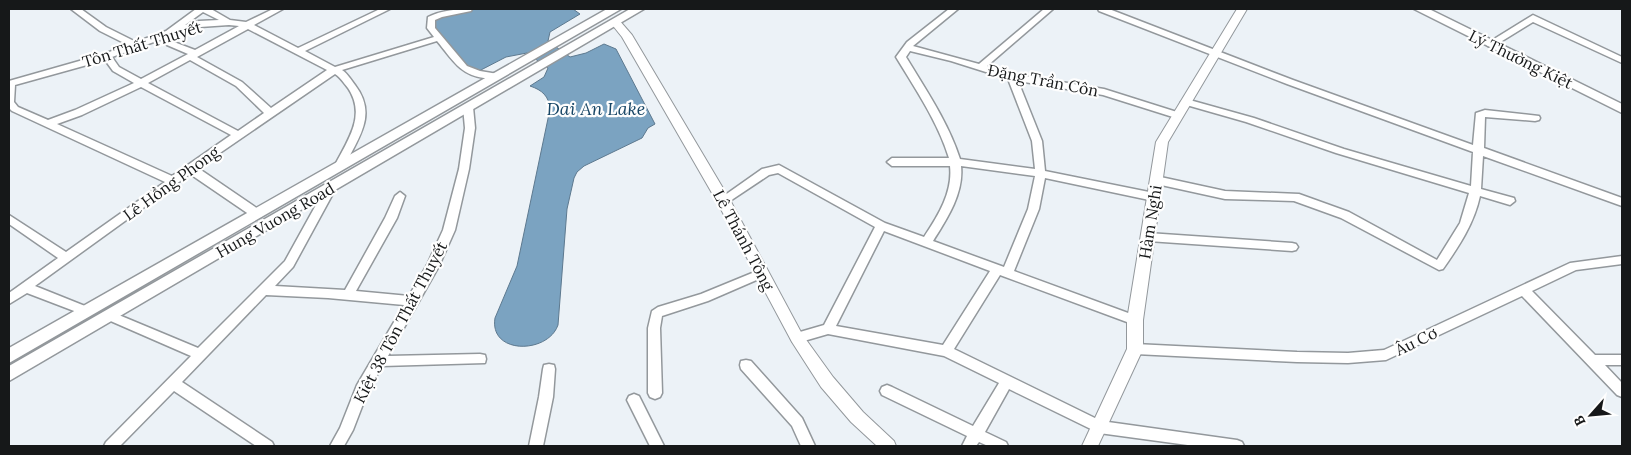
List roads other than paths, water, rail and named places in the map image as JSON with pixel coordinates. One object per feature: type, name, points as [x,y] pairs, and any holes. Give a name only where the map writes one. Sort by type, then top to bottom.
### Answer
[{"type":"main road","points":[[535,60],[554,43],[611,15],[638,9]]},
{"type":"main road","name":"Lý Thường Kiệt","points":[[1420,9],[1622,109]]},
{"type":"main road","points":[[535,60],[566,50],[611,15]]},
{"type":"main road","name":"Hung Vuong Road","points":[[9,374],[100,313],[258,214],[495,76],[535,60]]},
{"type":"main road","name":"Hung Vuong Road","points":[[9,356],[100,313],[330,188],[468,107],[535,60]]},
{"type":"main road","points":[[330,188],[339,167]]},
{"type":"street","points":[[75,9],[103,29],[135,45]]},
{"type":"street","points":[[201,9],[169,32],[170,43],[239,84],[270,113]]},
{"type":"street","points":[[205,9],[229,22]]},
{"type":"street","points":[[48,124],[100,104],[141,84],[247,24],[280,9]]},
{"type":"street","points":[[299,50],[386,9]]},
{"type":"street","points":[[468,9],[440,15],[431,19],[431,28],[467,70],[478,74],[495,76]]},
{"type":"street","points":[[926,243],[940,221],[950,199],[956,174],[953,151],[901,57],[908,48],[954,9]]},
{"type":"street","points":[[981,67],[1049,9]]},
{"type":"street","points":[[1102,9],[1371,112],[1620,197]]},
{"type":"street","name":"Hàm Nghi","points":[[1090,446],[1135,349],[1135,320],[1162,142],[1242,9]]},
{"type":"street","name":"Lê Thánh Tông","points":[[611,15],[627,35],[723,200],[796,338],[827,382],[857,417],[888,446]]},
{"type":"street","points":[[1491,44],[1533,18],[1622,60]]},
{"type":"street","name":"Tôn Thất Thuyết","points":[[9,84],[107,56],[169,32],[199,24],[229,22],[247,24],[342,74],[354,90],[362,110],[359,126],[339,167]]},
{"type":"street","name":"Lê Hồng Phong","points":[[9,299],[238,135],[334,70],[439,38]]},
{"type":"street","name":"Đặng Trần Côn","points":[[908,48],[1012,77],[1104,92],[1176,116]]},
{"type":"street","points":[[107,56],[116,69],[238,135]]},
{"type":"street","points":[[946,351],[1002,271],[1031,217],[1040,173],[1038,143],[1012,77]]},
{"type":"street","points":[[9,84],[9,102],[15,109],[173,181]]},
{"type":"street","points":[[1186,102],[1250,120],[1340,151],[1510,201]]},
{"type":"street","name":"Kiệt 38 Tôn Thất Thuyết","points":[[337,446],[346,430],[362,389],[433,266],[449,230],[464,169],[470,128],[468,107]]},
{"type":"street","points":[[1156,180],[1224,195],[1295,197],[1344,215],[1440,266],[1467,222],[1474,191],[1481,114],[1535,118]]},
{"type":"street","points":[[892,162],[954,162],[1040,173],[1154,197]]},
{"type":"street","points":[[191,169],[258,214]]},
{"type":"street","points":[[723,200],[766,172],[779,169],[880,226],[1135,320]]},
{"type":"street","points":[[111,446],[289,264],[330,188]]},
{"type":"street","points":[[348,295],[391,218],[400,196]]},
{"type":"street","points":[[9,219],[67,258]]},
{"type":"street","points":[[828,329],[880,226]]},
{"type":"street","points":[[1148,236],[1292,248]]},
{"type":"street","name":"Âu Cơ","points":[[1135,349],[1297,357],[1348,358],[1386,355],[1574,266],[1622,260]]},
{"type":"street","points":[[655,393],[654,317],[658,312],[712,295],[762,273]]},
{"type":"street","points":[[25,287],[100,313],[201,355]]},
{"type":"street","points":[[265,290],[412,301]]},
{"type":"street","points":[[1523,290],[1622,390]]},
{"type":"street","points":[[796,338],[828,329],[946,351],[1099,427],[1237,446]]},
{"type":"street","points":[[378,361],[480,360]]},
{"type":"street","points":[[1592,360],[1622,360]]},
{"type":"street","points":[[746,365],[797,422],[808,446]]},
{"type":"street","points":[[536,446],[546,397],[549,369]]},
{"type":"street","points":[[972,440],[1007,381]]},
{"type":"street","points":[[173,383],[267,446]]},
{"type":"street","points":[[887,391],[972,440],[1001,446]]},
{"type":"street","points":[[634,400],[657,446]]},
{"type":"water","name":"Dai An Lake","points":[[474,9],[573,9],[580,14],[550,32],[548,41],[570,57],[586,53],[604,44],[616,49],[655,124],[648,128],[642,138],[584,166],[577,172],[567,209],[558,325],[552,335],[532,345],[520,346],[510,344],[501,339],[496,330],[495,318],[517,266],[550,109],[544,94],[530,86],[544,77],[548,68],[527,53],[506,57],[477,72],[465,68],[427,24],[427,21]]}]
